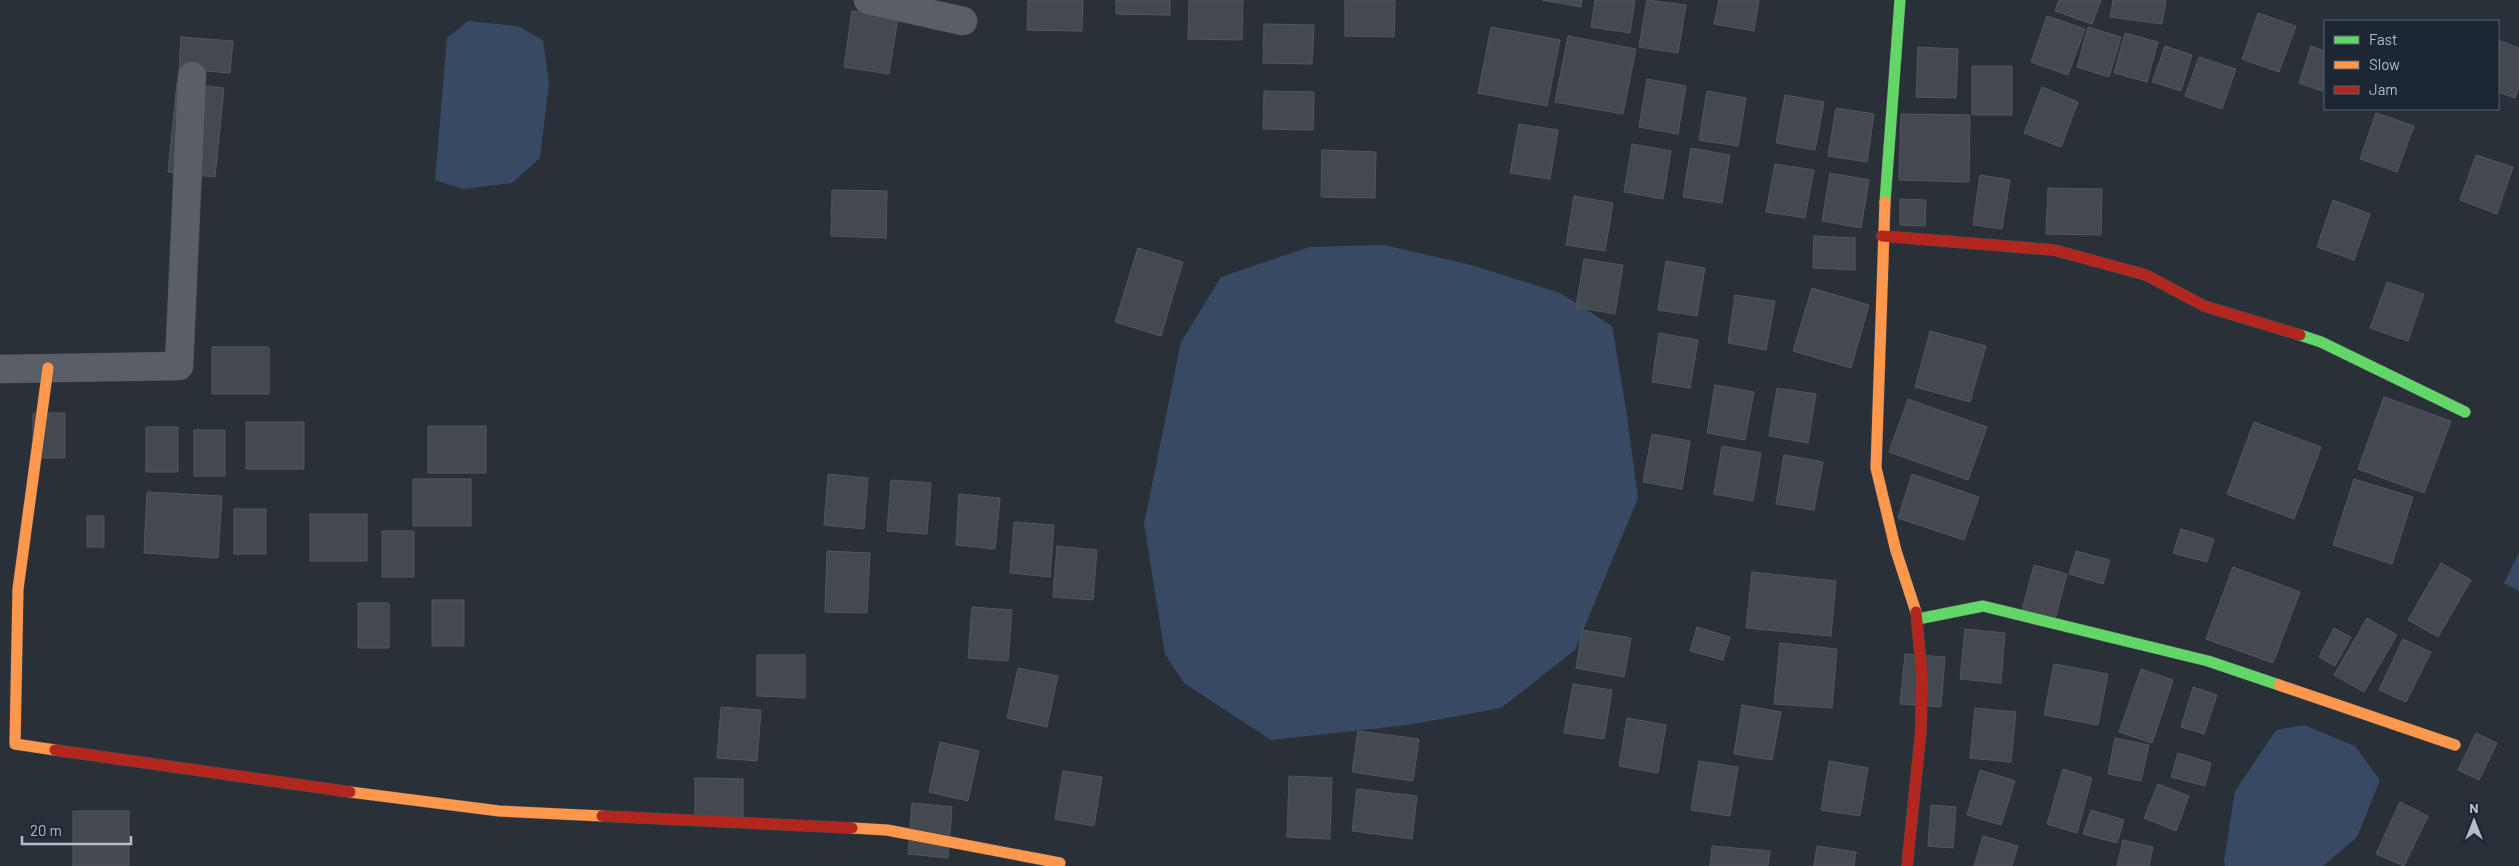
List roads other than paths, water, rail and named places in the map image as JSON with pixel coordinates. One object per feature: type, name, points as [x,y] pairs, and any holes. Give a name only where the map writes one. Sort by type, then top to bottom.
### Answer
[{"type":"street","points":[[868,0],[963,22]]},
{"type":"street","points":[[1900,0],[1882,236],[1876,468],[1896,551],[1918,619],[1922,675],[1921,730],[1907,866]]},
{"type":"street","points":[[0,369],[179,366],[192,76]]},
{"type":"street","points":[[1882,236],[2054,250],[2146,275],[2204,306],[2321,342],[2464,412]]},
{"type":"street","points":[[48,368],[18,589],[15,744],[278,782],[499,811],[887,830],[1060,863]]},
{"type":"street","points":[[1918,619],[1982,606],[2208,661],[2455,745]]},
{"type":"water","points":[[468,21],[518,26],[543,40],[549,83],[540,158],[512,183],[463,189],[435,180],[447,38]]},
{"type":"water","points":[[1384,245],[1471,265],[1560,293],[1612,326],[1638,498],[1575,650],[1501,708],[1408,725],[1271,740],[1184,683],[1165,654],[1144,524],[1181,342],[1221,277],[1309,247]]},
{"type":"water","points":[[2519,553],[2519,591],[2504,583]]},
{"type":"water","points":[[2304,725],[2355,746],[2380,780],[2357,837],[2323,866],[2225,866],[2224,860],[2235,791],[2276,730]]}]
